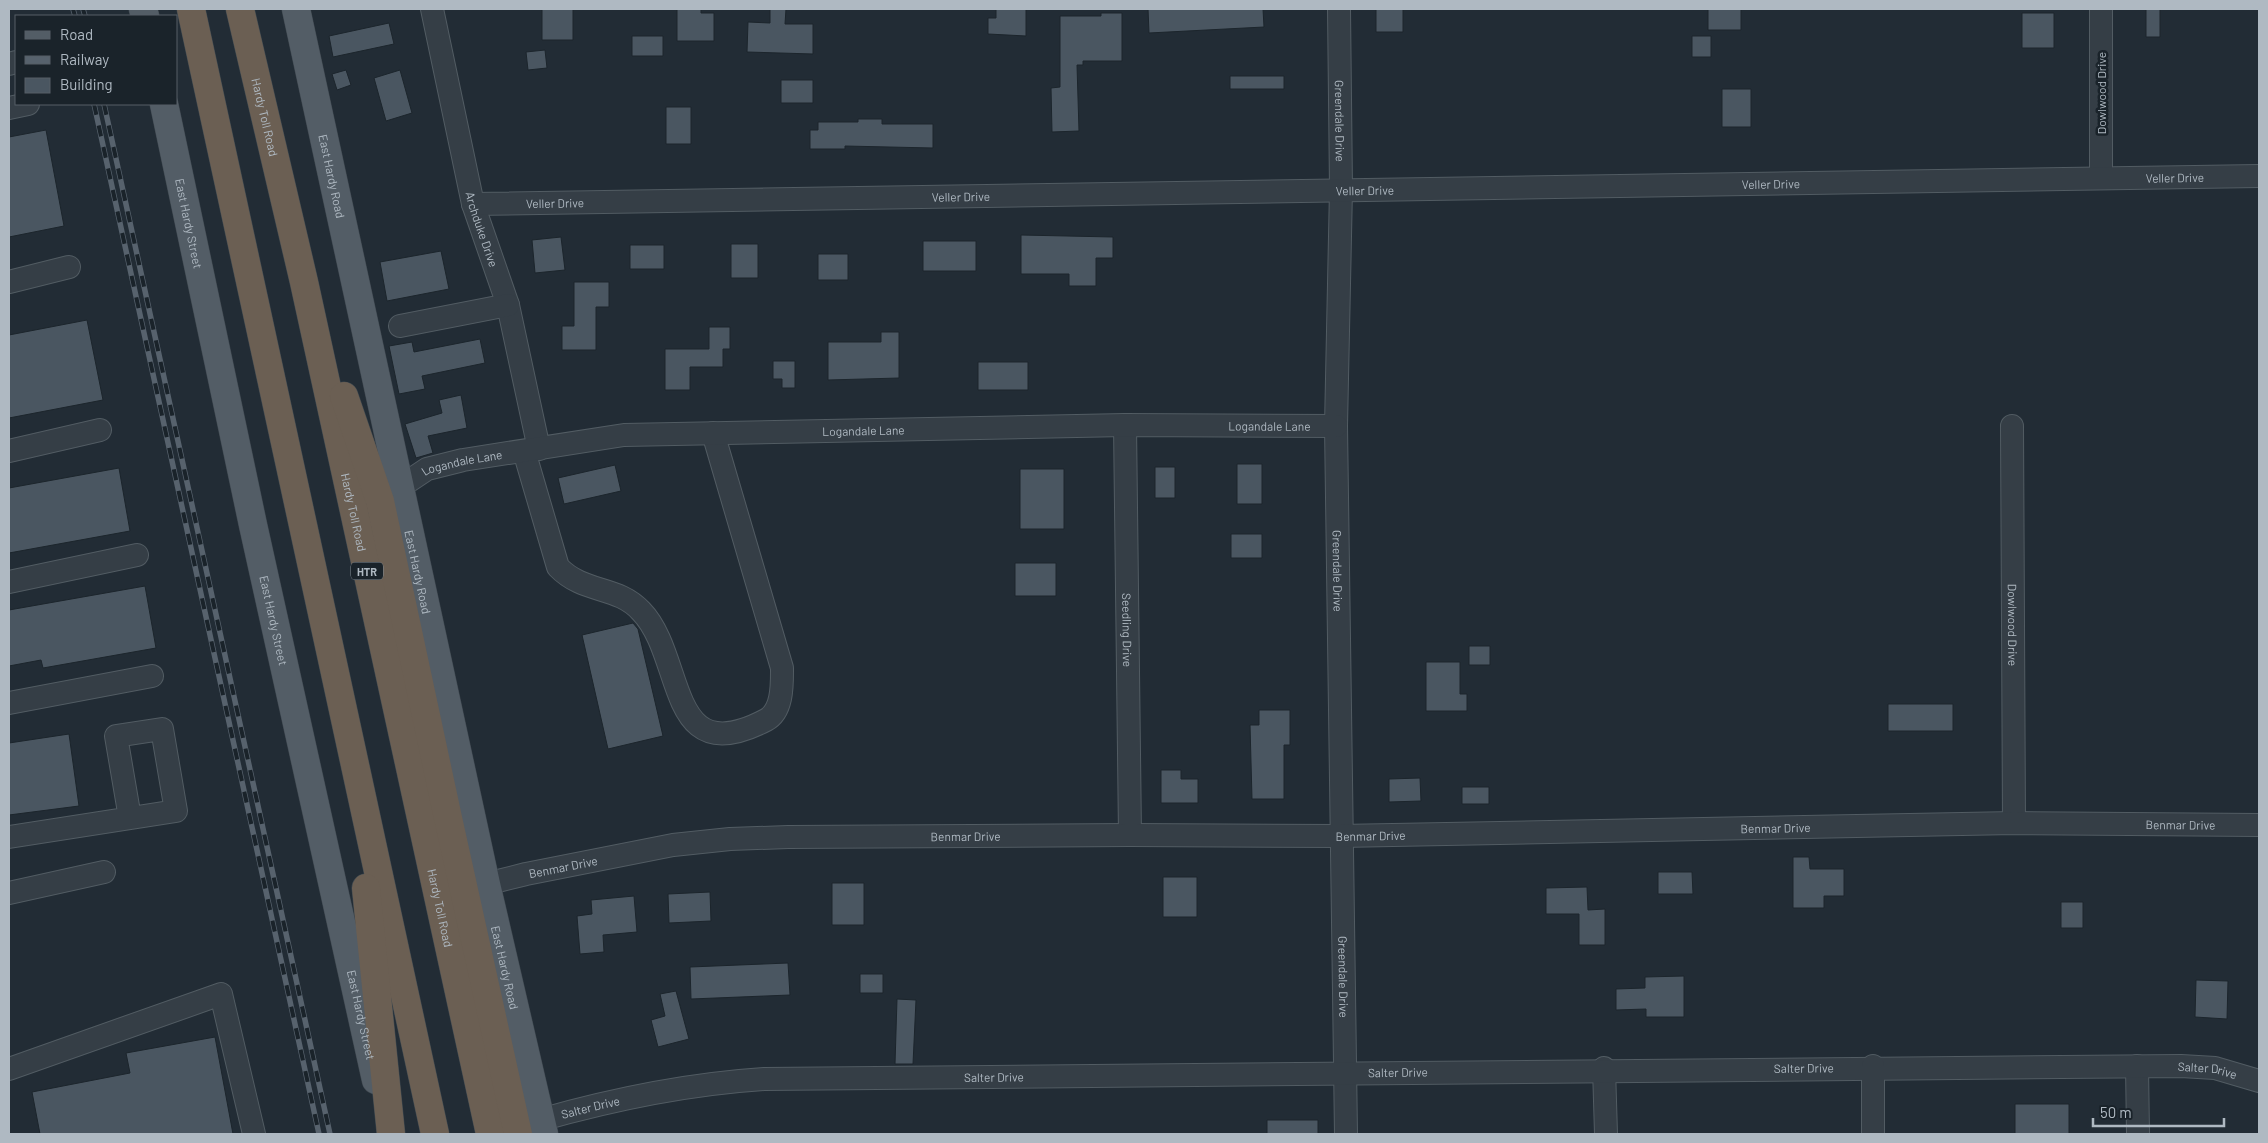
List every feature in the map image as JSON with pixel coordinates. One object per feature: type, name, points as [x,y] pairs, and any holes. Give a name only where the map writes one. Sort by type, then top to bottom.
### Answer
[{"type":"highway","points":[[191,9],[435,1134]]},
{"type":"highway","name":"Hardy Toll Road","points":[[240,9],[304,282],[490,1134]]},
{"type":"highway","points":[[304,282],[380,501],[448,818],[534,1129]]},
{"type":"highway","points":[[355,767],[389,1134]]},
{"type":"main road","name":"East Hardy Road","points":[[296,9],[486,884],[534,1129]]},
{"type":"main road","name":"East Hardy Street","points":[[164,105],[253,525],[389,1134]]},
{"type":"street","name":"Archduke Drive","points":[[432,9],[472,204],[508,305],[531,450],[558,567],[568,578],[588,587],[629,600],[642,612],[655,632],[685,709],[696,726],[706,732],[720,733],[754,726],[769,719],[778,707],[782,687],[782,668],[713,433]]},
{"type":"street","name":"Greendale Drive","points":[[1339,9],[1341,189],[1336,426],[1340,836],[1346,1134]]},
{"type":"street","name":"Dowlwood Drive","points":[[2100,9],[2101,178]]},
{"type":"street","points":[[9,108],[23,105]]},
{"type":"street","name":"Veller Drive","points":[[472,204],[2259,176]]},
{"type":"street","points":[[9,282],[69,267]]},
{"type":"street","points":[[400,326],[508,305]]},
{"type":"street","name":"Logandale Lane","points":[[400,487],[427,469],[463,460],[624,435],[1125,425],[1336,426]]},
{"type":"street","name":"Seedling Drive","points":[[1125,425],[1130,835]]},
{"type":"street","name":"Dowlwood Drive","points":[[2012,426],[2014,823]]},
{"type":"street","points":[[9,451],[100,430]]},
{"type":"street","points":[[9,582],[137,555]]},
{"type":"street","points":[[9,703],[152,676]]},
{"type":"street","points":[[9,836],[130,818]]},
{"type":"street","name":"Benmar Drive","points":[[486,884],[618,855],[673,845],[730,839],[1130,835],[1340,836],[2014,823],[2259,825]]},
{"type":"street","points":[[9,893],[104,872]]},
{"type":"street","points":[[9,1069],[220,994],[254,1134]]},
{"type":"street","points":[[1873,1066],[1873,1134]]},
{"type":"street","points":[[2137,1066],[2138,1134]]},
{"type":"street","name":"Salter Drive","points":[[534,1129],[591,1106],[666,1090],[715,1083],[764,1080],[1344,1074],[1604,1068],[2181,1066],[2214,1068],[2259,1081]]},
{"type":"street","points":[[1604,1068],[1606,1134]]},
{"type":"building","points":[[542,9],[573,9],[573,40],[542,40]]},
{"type":"building","points":[[677,9],[701,9],[701,13],[714,13],[714,41],[677,41]]},
{"type":"building","points":[[770,9],[786,9],[785,24],[813,24],[813,54],[747,52],[748,22],[770,23]]},
{"type":"building","points":[[996,9],[1026,9],[1026,36],[988,34],[988,18],[996,18]]},
{"type":"building","points":[[1148,9],[1263,9],[1264,27],[1149,33]]},
{"type":"building","points":[[1376,9],[1403,9],[1403,32],[1376,32]]},
{"type":"building","points":[[1708,9],[1741,9],[1741,30],[1708,30]]},
{"type":"building","points":[[2146,9],[2160,9],[2160,37],[2146,37]]},
{"type":"building","points":[[1101,13],[1122,13],[1122,61],[1083,61],[1083,65],[1077,65],[1079,131],[1052,132],[1051,88],[1060,87],[1060,16],[1101,16]]},
{"type":"building","points":[[2022,13],[2054,13],[2054,48],[2022,48]]},
{"type":"building","points":[[389,23],[394,44],[333,57],[329,36]]},
{"type":"building","points":[[632,36],[663,36],[663,56],[632,56]]},
{"type":"building","points":[[1692,36],[1711,36],[1711,57],[1692,57]]},
{"type":"building","points":[[545,50],[547,68],[528,70],[526,52]]},
{"type":"building","points":[[346,70],[351,85],[337,90],[332,74]]},
{"type":"building","points":[[400,70],[412,113],[386,121],[374,78]]},
{"type":"building","points":[[1230,76],[1284,76],[1284,89],[1230,89]]},
{"type":"building","points":[[781,80],[813,80],[813,103],[781,103]]},
{"type":"building","points":[[1722,89],[1751,89],[1751,127],[1722,127]]},
{"type":"building","points":[[666,107],[691,107],[691,144],[666,144]]},
{"type":"building","points":[[858,119],[882,119],[882,124],[933,124],[933,148],[845,146],[845,149],[810,149],[810,130],[818,130],[818,122],[858,122]]},
{"type":"building","points":[[46,130],[64,226],[9,237],[9,137]]},
{"type":"building","points":[[1021,235],[1113,237],[1113,258],[1096,258],[1096,286],[1069,286],[1069,274],[1021,274]]},
{"type":"building","points":[[561,237],[565,270],[535,273],[532,240]]},
{"type":"building","points":[[923,241],[976,241],[976,271],[923,271]]},
{"type":"building","points":[[731,244],[758,244],[758,278],[731,278]]},
{"type":"building","points":[[630,245],[664,245],[664,269],[630,269]]},
{"type":"building","points":[[441,251],[449,289],[387,301],[380,262]]},
{"type":"building","points":[[818,254],[848,254],[848,280],[818,280]]},
{"type":"building","points":[[574,282],[609,282],[609,307],[596,307],[596,350],[562,350],[562,326],[574,326]]},
{"type":"building","points":[[87,320],[103,400],[9,418],[9,335]]},
{"type":"building","points":[[709,327],[730,327],[730,349],[723,349],[723,367],[690,367],[690,390],[665,390],[665,349],[709,349]]},
{"type":"building","points":[[881,332],[899,332],[899,378],[828,380],[828,342],[881,342]]},
{"type":"building","points":[[480,339],[485,363],[422,376],[425,389],[399,394],[389,346],[412,342],[414,352]]},
{"type":"building","points":[[773,361],[795,361],[795,388],[782,388],[782,379],[773,379]]},
{"type":"building","points":[[978,362],[1028,362],[1028,390],[978,390]]},
{"type":"building","points":[[461,395],[467,428],[428,436],[433,453],[416,458],[405,424],[442,413],[439,400]]},
{"type":"building","points":[[1237,464],[1262,464],[1262,504],[1237,504]]},
{"type":"building","points":[[615,465],[621,491],[564,504],[558,478]]},
{"type":"building","points":[[1155,467],[1175,467],[1175,498],[1155,498]]},
{"type":"building","points":[[119,468],[130,531],[9,553],[9,488]]},
{"type":"building","points":[[1020,469],[1064,469],[1064,529],[1020,529]]},
{"type":"building","points":[[1231,534],[1262,534],[1262,558],[1231,558]]},
{"type":"building","points":[[1015,563],[1056,563],[1056,596],[1015,596]]},
{"type":"building","points":[[145,586],[156,648],[43,668],[41,660],[9,666],[9,610]]},
{"type":"building","points":[[633,623],[638,629],[663,736],[608,749],[582,635]]},
{"type":"building","points":[[1469,646],[1490,646],[1490,665],[1469,665]]},
{"type":"building","points":[[1426,662],[1460,662],[1460,694],[1467,694],[1467,711],[1426,711]]},
{"type":"building","points":[[1888,704],[1953,704],[1953,731],[1888,731]]},
{"type":"building","points":[[1259,710],[1290,710],[1290,745],[1284,745],[1284,799],[1252,799],[1250,725],[1259,725]]},
{"type":"building","points":[[69,734],[79,806],[9,815],[9,743]]},
{"type":"building","points":[[1161,770],[1181,770],[1181,779],[1198,779],[1198,803],[1161,803]]},
{"type":"building","points":[[1420,778],[1421,801],[1389,802],[1389,779]]},
{"type":"building","points":[[1462,787],[1489,787],[1489,804],[1462,804]]},
{"type":"building","points":[[1793,857],[1809,857],[1810,869],[1844,869],[1844,896],[1824,896],[1824,908],[1793,908]]},
{"type":"building","points":[[1658,872],[1692,872],[1693,894],[1658,894]]},
{"type":"building","points":[[1163,877],[1197,877],[1197,917],[1163,917]]},
{"type":"building","points":[[832,883],[864,883],[864,925],[832,925]]},
{"type":"building","points":[[1587,887],[1588,910],[1605,909],[1605,945],[1579,945],[1579,914],[1546,914],[1546,888]]},
{"type":"building","points":[[710,892],[711,921],[669,923],[668,894]]},
{"type":"building","points":[[634,896],[637,932],[603,935],[604,952],[580,954],[577,916],[592,914],[591,900]]},
{"type":"building","points":[[2061,902],[2083,902],[2083,928],[2061,928]]},
{"type":"building","points":[[788,963],[790,995],[691,999],[690,967]]},
{"type":"building","points":[[860,974],[883,974],[883,993],[860,993]]},
{"type":"building","points":[[1684,976],[1684,1017],[1646,1017],[1646,1009],[1616,1010],[1616,989],[1645,988],[1645,977]]},
{"type":"building","points":[[2196,980],[2228,981],[2227,1019],[2195,1017]]},
{"type":"building","points":[[676,991],[689,1039],[658,1047],[651,1020],[665,1016],[660,994]]},
{"type":"building","points":[[897,999],[916,1000],[913,1064],[895,1064]]},
{"type":"building","points":[[215,1037],[233,1134],[40,1134],[32,1092],[130,1073],[126,1053]]},
{"type":"building","points":[[2015,1104],[2069,1104],[2069,1134],[2015,1134]]},
{"type":"building","points":[[1267,1120],[1318,1120],[1318,1134],[1267,1134]]},
{"type":"railway","points":[[73,9],[75,15]]},
{"type":"railway","points":[[83,9],[85,15]]},
{"type":"railway","points":[[94,105],[319,1134]]},
{"type":"railway","points":[[104,105],[330,1134]]}]
